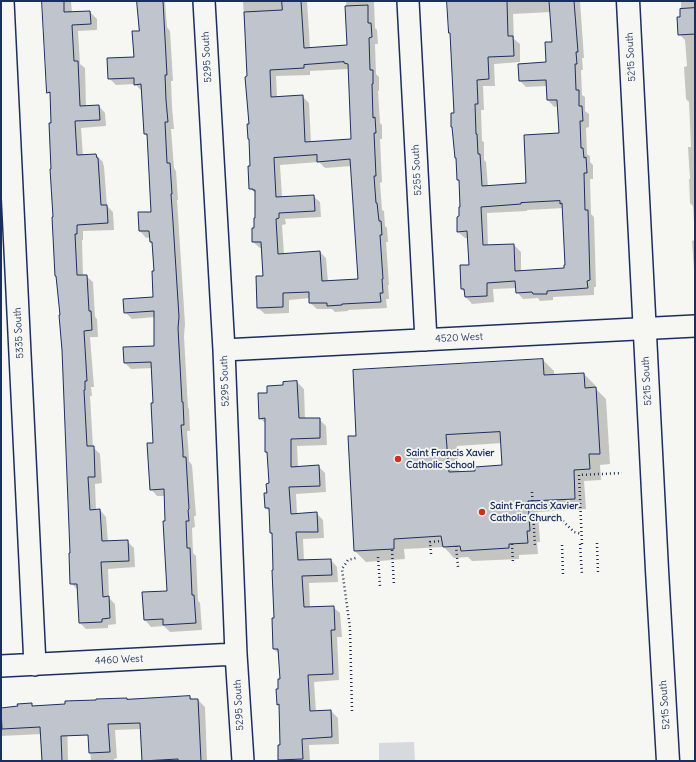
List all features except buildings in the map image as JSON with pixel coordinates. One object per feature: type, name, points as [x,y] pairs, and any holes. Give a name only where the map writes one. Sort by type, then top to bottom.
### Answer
[{"type":"street","name":"5335 South","points":[[3,1],[36,665]]},
{"type":"street","name":"5295 South","points":[[204,1],[224,350],[236,654],[243,761]]},
{"type":"street","name":"5255 South","points":[[408,1],[426,340]]},
{"type":"street","name":"5215 South","points":[[628,1],[668,761]]},
{"type":"street","name":"4520 West","points":[[224,350],[695,326]]},
{"type":"street","name":"4460 West","points":[[1,666],[236,654]]},
{"type":"path","points":[[582,575],[580,475],[622,473]]},
{"type":"path","points":[[532,492],[535,547]]},
{"type":"path","points":[[533,517],[554,515],[560,518],[574,532],[582,534]]},
{"type":"path","points":[[431,554],[430,542],[442,541]]},
{"type":"path","points":[[597,543],[598,574]]},
{"type":"path","points":[[512,544],[513,564]]},
{"type":"path","points":[[562,545],[563,576]]},
{"type":"path","points":[[456,546],[458,567]]},
{"type":"path","points":[[392,550],[394,586]]},
{"type":"path","points":[[378,557],[380,587]]},
{"type":"path","points":[[352,711],[350,628],[342,568],[348,560],[356,558]]},
{"type":"shaded area","points":[[414,742],[415,761],[379,761],[379,743]]},
{"type":"place","name":"Saint Francis Xavier Catholic School","points":[[398,459]]},
{"type":"place","name":"Saint Francis Xavier Catholic Church","points":[[482,512]]}]
